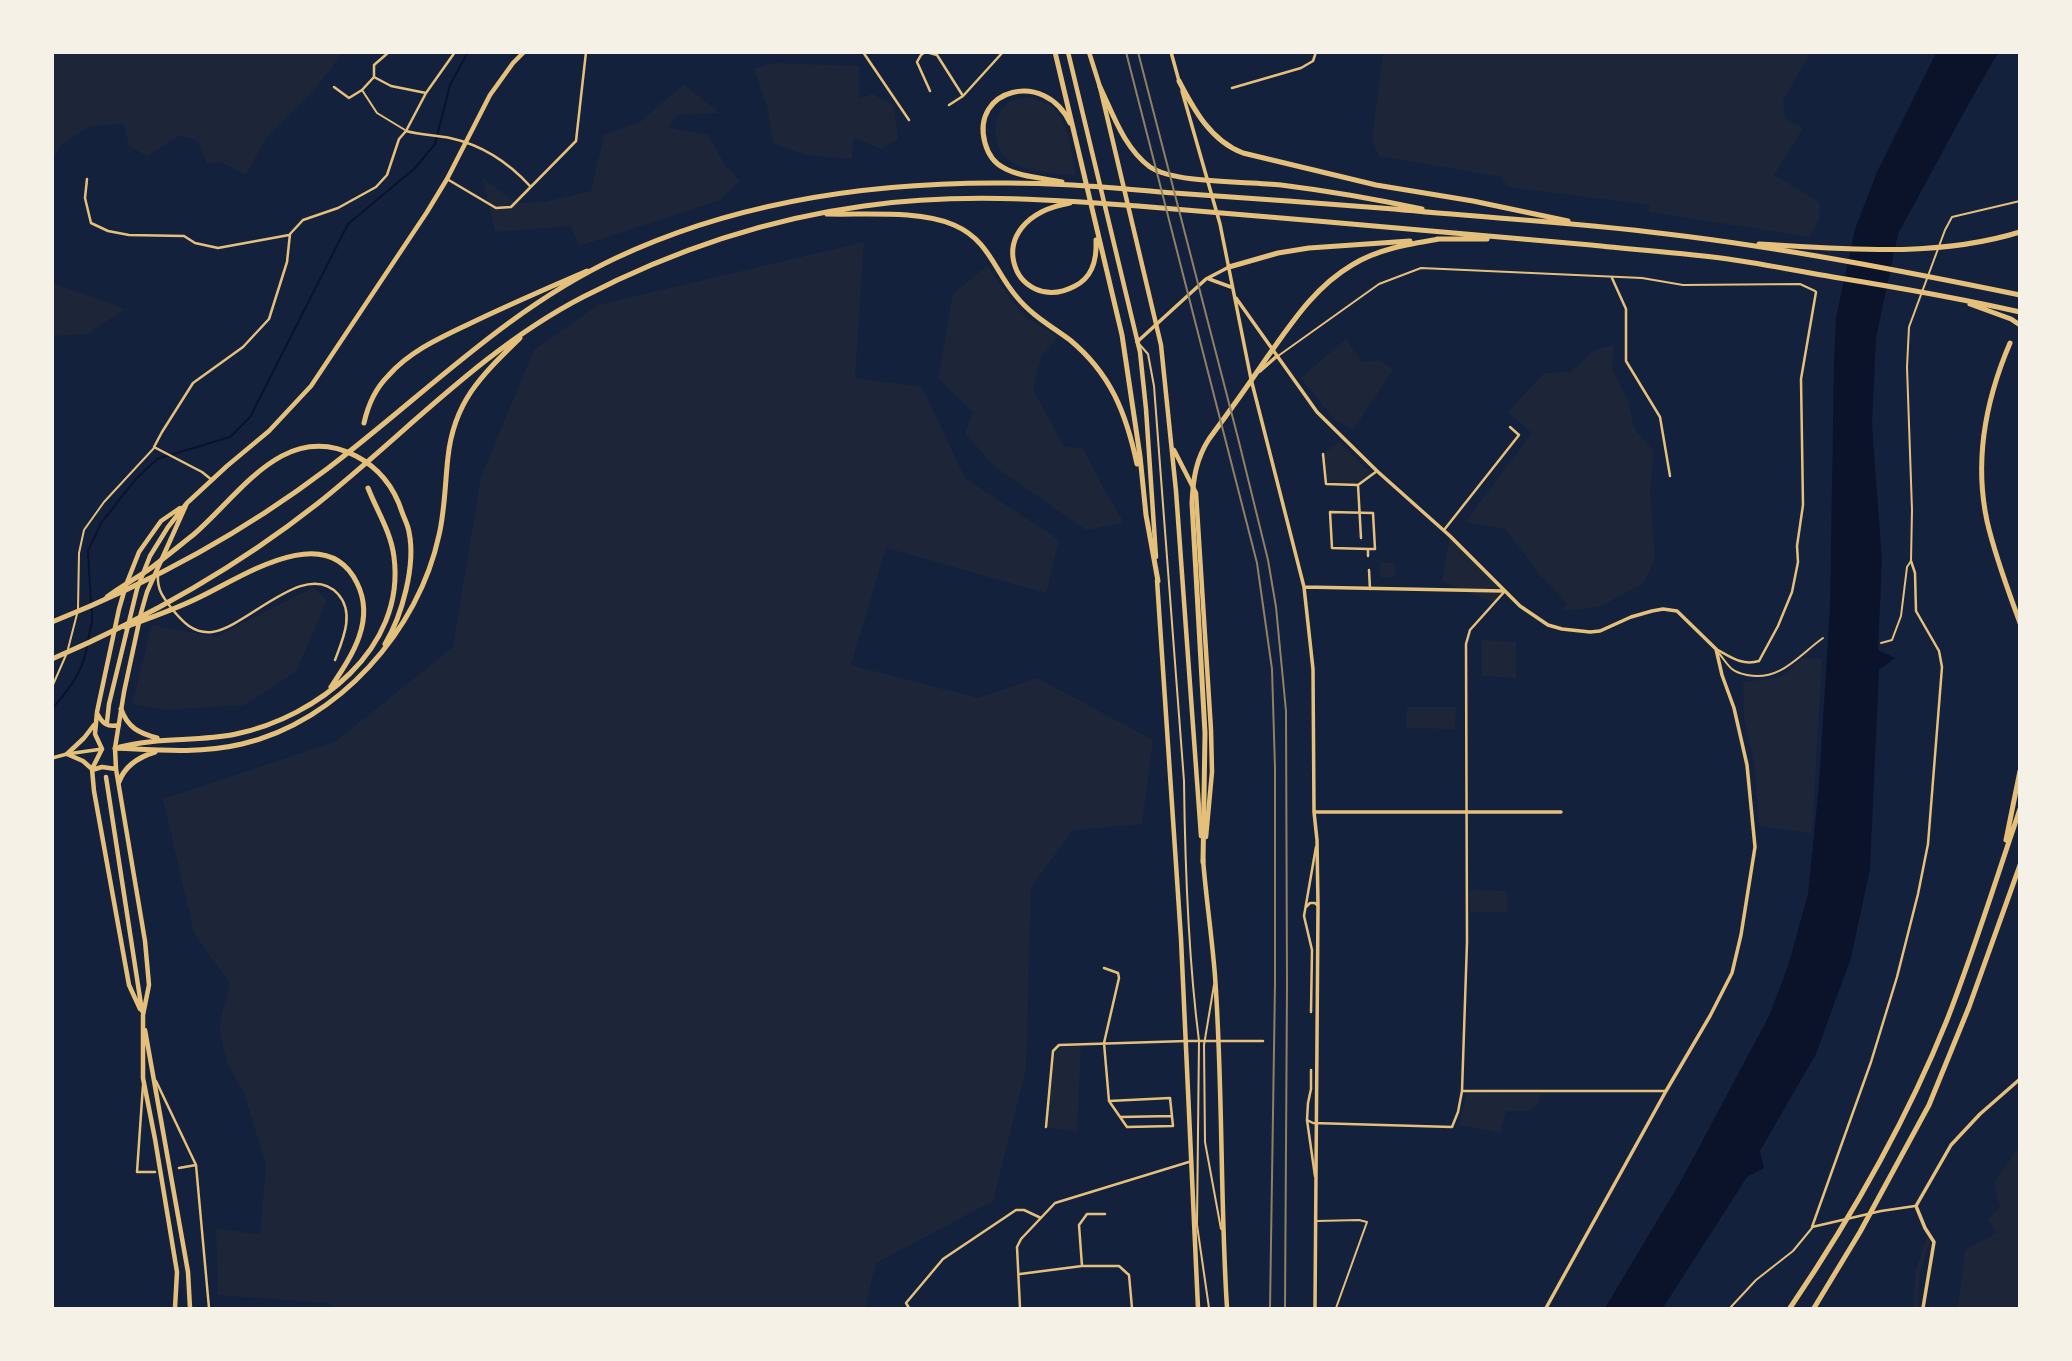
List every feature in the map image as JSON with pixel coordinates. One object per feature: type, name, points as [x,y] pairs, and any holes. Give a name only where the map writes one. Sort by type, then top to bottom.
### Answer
[{"type":"highway","points":[[1055,52],[1122,335],[1157,581]]},
{"type":"highway","points":[[1179,81],[1207,127],[1226,144],[1243,153],[1377,185],[1473,201],[1591,226]]},
{"type":"highway","points":[[1100,87],[1126,139],[1140,158],[1153,169],[1174,177],[1278,185],[1362,196],[1442,214]]},
{"type":"highway","points":[[1075,134],[1066,114],[1056,103],[1040,92],[1028,90],[1010,93],[996,102],[987,116],[984,132],[990,156],[1006,170],[1079,186]]},
{"type":"highway","points":[[364,423],[367,410],[379,386],[399,364],[417,351],[483,317],[673,234],[761,209],[808,199],[928,184],[1000,182],[1079,186],[1591,226],[1732,242],[2020,295]]},
{"type":"highway","points":[[103,636],[197,585],[314,506],[504,345],[583,297],[644,269],[746,232],[814,214],[866,205],[982,197],[1039,198],[1518,238],[1727,259],[1950,297],[2020,313]]},
{"type":"highway","points":[[1083,202],[1047,209],[1023,224],[1015,236],[1012,248],[1015,270],[1026,283],[1037,289],[1060,291],[1076,285],[1084,280],[1093,268],[1096,254],[1095,225]]},
{"type":"highway","points":[[814,214],[903,216],[939,220],[963,229],[973,237],[990,254],[1022,304],[1089,357],[1107,380],[1129,429],[1143,486]]},
{"type":"highway","points":[[1732,242],[1923,249],[1990,241],[2020,232]]},
{"type":"highway","points":[[1229,267],[1278,253],[1309,248],[1439,239],[1518,238]]},
{"type":"highway","points":[[1203,862],[1205,733],[1192,490],[1195,469],[1203,448],[1306,304],[1326,282],[1353,264],[1384,251],[1439,239]]},
{"type":"highway","points":[[52,622],[101,603],[226,537],[327,469],[532,306],[612,260]]},
{"type":"highway","points":[[1950,297],[2020,325]]},
{"type":"highway","points":[[115,748],[166,750],[244,744],[278,732],[309,716],[351,684],[392,640],[418,596],[431,566],[442,518],[451,439],[460,409],[484,374],[526,332]]},
{"type":"highway","points":[[2010,343],[2001,363],[1987,411],[1982,471],[1987,521],[2020,623]]},
{"type":"highway","points":[[101,603],[197,531],[259,470],[277,457],[321,447],[342,451],[374,468],[382,476],[400,505],[409,533],[408,576],[399,613],[387,641],[375,658]]},
{"type":"highway","points":[[115,748],[140,742],[224,736],[265,726],[297,712],[348,676],[377,641],[385,624],[392,602],[395,574],[393,548],[388,532],[368,488]]},
{"type":"highway","points":[[52,659],[197,599],[280,558],[308,554],[326,556],[339,562],[350,572],[362,597],[363,613],[362,628],[355,647],[328,691]]},
{"type":"highway","points":[[121,709],[133,729],[163,740]]},
{"type":"highway","points":[[119,782],[124,771],[138,759],[166,750]]},
{"type":"highway","points":[[2002,861],[2020,771]]},
{"type":"highway","points":[[1790,1308],[1844,1225],[1890,1144],[1926,1068],[1947,1019],[2020,809]]},
{"type":"highway","points":[[1814,1308],[1860,1232],[1929,1105],[1969,1007],[2020,865]]},
{"type":"main road","points":[[102,748],[95,734],[97,712],[118,609],[139,552],[161,521],[187,503],[269,431],[311,386],[428,212],[491,95],[524,52]]},
{"type":"main road","points":[[1068,52],[1140,352],[1146,409],[1186,1041],[1198,1308]]},
{"type":"main road","points":[[1089,52],[1100,87],[1161,345],[1172,446],[1203,862],[1215,977],[1222,1233],[1227,1308]]},
{"type":"main road","points":[[1172,446],[1196,493],[1212,772],[1203,862]]},
{"type":"main road","points":[[175,1308],[177,1272],[143,1078],[142,1015],[149,985],[145,941],[116,769],[115,748],[141,613],[187,503]]},
{"type":"main road","points":[[107,722],[124,637],[137,589],[150,556],[187,503]]},
{"type":"main road","points":[[97,712],[108,726],[119,725]]},
{"type":"main road","points":[[92,769],[83,761],[67,754],[95,724]]},
{"type":"main road","points":[[102,748],[115,748]]},
{"type":"main road","points":[[102,748],[92,769],[126,974],[142,1015]]},
{"type":"main road","points":[[92,769],[116,769]]},
{"type":"main road","points":[[106,777],[142,1015],[188,1272],[190,1308]]},
{"type":"street","points":[[334,87],[349,98],[362,90],[374,77],[374,65],[388,52]]},
{"type":"street","points":[[87,179],[85,198],[91,223],[108,231],[184,236],[195,243],[218,248],[290,234],[303,220],[338,208],[376,187],[387,175],[399,139],[426,93],[455,52]]},
{"type":"street","points":[[447,179],[496,208],[511,207],[576,141],[586,52]]},
{"type":"street","points":[[863,52],[909,120]]},
{"type":"street","points":[[949,105],[963,96],[1003,52]]},
{"type":"street","points":[[1171,52],[1220,224],[1236,298],[1317,412],[1377,471],[1444,530],[1520,606],[1548,625],[1562,629],[1600,631],[1652,611],[1676,611],[1716,649],[1742,663],[1759,661],[1792,592],[1798,562],[1797,546],[1802,505],[1801,379],[1816,292]]},
{"type":"street","points":[[1232,88],[1301,68],[1313,61],[1316,52]]},
{"type":"street","points":[[930,91],[917,62],[923,53],[937,55],[963,96]]},
{"type":"street","points":[[374,77],[391,86],[426,93]]},
{"type":"street","points":[[406,131],[466,143],[512,167],[531,187]]},
{"type":"street","points":[[212,480],[154,447],[193,383],[243,347],[269,319],[287,262],[290,234]]},
{"type":"street","points":[[1137,342],[1206,279],[1229,267]]},
{"type":"street","points":[[1612,278],[1626,309],[1626,361],[1660,417],[1670,476]]},
{"type":"street","points":[[1206,279],[1232,288]]},
{"type":"street","points":[[1236,298],[1240,332],[1251,379],[1304,587],[1313,669],[1318,906],[1315,1308]]},
{"type":"street","points":[[1251,379],[1277,356]]},
{"type":"street","points":[[1444,530],[1519,435],[1510,427]]},
{"type":"street","points":[[1323,454],[1326,484],[1358,485],[1377,471]]},
{"type":"street","points":[[1358,485],[1361,538]]},
{"type":"street","points":[[1330,512],[1373,513],[1375,549],[1368,549],[1332,548],[1330,512]]},
{"type":"street","points":[[1368,549],[1368,556]]},
{"type":"street","points":[[1812,1227],[1871,1062],[1897,977],[1928,844],[1942,667],[1939,651],[1916,611],[1915,573],[1911,561]]},
{"type":"street","points":[[159,565],[158,588],[180,619],[190,628],[211,632],[306,583],[322,583],[331,587],[344,603],[347,615],[345,631],[335,660]]},
{"type":"street","points":[[1369,570],[1370,589]]},
{"type":"street","points":[[1304,587],[1505,591]]},
{"type":"street","points":[[1307,1120],[1317,1123],[1451,1127],[1458,1111],[1462,1091],[1466,942],[1466,644],[1470,631],[1505,591]]},
{"type":"street","points":[[1546,1308],[1732,973],[1755,847],[1747,765],[1734,708],[1716,649]]},
{"type":"street","points":[[52,758],[102,748]]},
{"type":"street","points":[[1314,812],[1561,812]]},
{"type":"street","points":[[1311,1012],[1312,950],[1305,924],[1317,840]]},
{"type":"street","points":[[1306,907],[1310,903],[1318,906]]},
{"type":"street","points":[[1104,968],[1118,972],[1119,978],[1104,1043],[1109,1101],[1127,1127],[1173,1126],[1170,1098],[1109,1101]]},
{"type":"street","points":[[1046,1127],[1053,1051],[1059,1045],[1263,1041]]},
{"type":"street","points":[[1311,1070],[1307,1120],[1316,1187]]},
{"type":"street","points":[[153,1075],[195,1165],[209,1308]]},
{"type":"street","points":[[143,1078],[136,1172],[155,1172]]},
{"type":"street","points":[[1916,1206],[1951,1145],[1980,1114],[2020,1079]]},
{"type":"street","points":[[1462,1091],[1665,1091]]},
{"type":"street","points":[[1120,1117],[1172,1116]]},
{"type":"street","points":[[1020,1308],[1017,1247],[1021,1239],[1055,1203],[1192,1161]]},
{"type":"street","points":[[179,1168],[195,1165]]},
{"type":"street","points":[[1812,1227],[1916,1206]]},
{"type":"street","points":[[1916,1206],[1934,1242],[1923,1308]]},
{"type":"street","points":[[909,1308],[906,1303],[943,1259],[1016,1210],[1024,1210],[1041,1218]]},
{"type":"street","points":[[1082,1266],[1079,1225],[1087,1214],[1105,1214]]},
{"type":"street","points":[[1018,1274],[1082,1266],[1119,1266],[1129,1275],[1132,1308]]},
{"type":"lane","points":[[362,90],[377,113],[406,131]]},
{"type":"lane","points":[[1881,643],[1892,640],[1901,616],[1907,567],[1911,561],[1907,367],[1909,327],[1952,217],[2020,201]]},
{"type":"lane","points":[[1277,356],[1378,284],[1421,268],[1642,278],[1683,285],[1800,284],[1816,292]]},
{"type":"lane","points":[[1137,342],[1148,354],[1154,397],[1184,780],[1185,841],[1199,1041],[1197,1224]]},
{"type":"lane","points":[[52,687],[69,647],[79,606],[79,553],[84,530],[104,502],[154,447]]},
{"type":"lane","points":[[1716,649],[1738,673],[1767,676],[1782,671],[1823,638]]},
{"type":"lane","points":[[1215,977],[1204,1041],[1205,1142],[1222,1233]]},
{"type":"lane","points":[[1194,1199],[1209,1308]]},
{"type":"lane","points":[[1316,1221],[1367,1222],[1336,1308]]},
{"type":"lane","points":[[1730,1308],[1756,1280],[1793,1251],[1812,1227]]},
{"type":"shaded area","points":[[53,52],[342,53],[317,87],[266,138],[246,175],[221,162],[207,164],[198,141],[180,135],[147,156],[129,146],[124,124],[90,126],[61,145],[53,158]]},
{"type":"shaded area","points":[[1383,53],[1810,53],[1783,101],[1785,118],[1803,128],[1774,175],[1819,202],[1819,219],[1810,237],[1649,212],[1649,205],[1508,187],[1501,177],[1379,156],[1372,140]]},
{"type":"shaded area","points":[[1936,53],[1998,53],[1898,234],[1876,338],[1872,424],[1882,561],[1878,650],[1895,658],[1879,670],[1870,869],[1851,958],[1816,1054],[1760,1151],[1764,1168],[1747,1177],[1663,1308],[1605,1308],[1682,1179],[1769,1016],[1788,966],[1808,894],[1819,784],[1830,606],[1836,318],[1855,229],[1877,172]]},
{"type":"shaded area","points":[[774,63],[859,66],[859,98],[873,94],[894,106],[898,139],[881,149],[854,137],[852,159],[805,155],[773,143],[767,106],[754,69]]},
{"type":"shaded area","points":[[684,84],[719,113],[678,115],[667,127],[708,135],[725,165],[740,181],[720,200],[579,246],[571,226],[495,232],[483,178],[516,203],[544,202],[591,191],[604,135],[640,122]]},
{"type":"shaded area","points":[[1034,98],[1053,108],[1062,119],[1076,175],[1028,169],[1013,163],[999,148],[995,129],[1001,110],[1017,99]]},
{"type":"shaded area","points":[[864,242],[855,378],[922,387],[965,478],[1059,540],[1046,593],[886,548],[851,665],[978,698],[1037,678],[1153,740],[1142,824],[1073,830],[1031,887],[1026,1069],[993,1201],[876,1263],[865,1308],[334,1308],[328,1303],[218,1295],[216,1228],[260,1235],[266,1165],[244,1093],[227,1063],[219,1026],[230,984],[194,933],[163,799],[335,742],[453,647],[481,477],[534,350],[598,305]]},
{"type":"shaded area","points":[[987,266],[1027,318],[1058,337],[1041,357],[1033,389],[1064,447],[1083,448],[1124,523],[1086,530],[994,466],[965,433],[973,412],[938,378],[953,294]]},
{"type":"shaded area","points":[[52,282],[125,309],[87,334],[53,336]]},
{"type":"shaded area","points":[[1346,339],[1362,362],[1380,360],[1393,370],[1353,430],[1334,419],[1301,378]]},
{"type":"shaded area","points":[[1614,345],[1612,369],[1628,400],[1634,428],[1654,451],[1650,491],[1655,559],[1644,583],[1599,607],[1563,611],[1567,603],[1540,575],[1505,529],[1465,522],[1532,433],[1508,412],[1544,373],[1570,372],[1596,349]]},
{"type":"shaded area","points":[[1339,442],[1372,474],[1358,485],[1326,484],[1323,454]]},
{"type":"shaded area","points":[[1450,536],[1505,591],[1495,603],[1442,581]]},
{"type":"shaded area","points":[[1380,563],[1395,563],[1395,577],[1380,577]]},
{"type":"shaded area","points":[[313,588],[327,600],[296,672],[244,705],[167,710],[132,704],[152,625],[215,637]]},
{"type":"shaded area","points":[[1482,640],[1516,642],[1516,678],[1482,676]]},
{"type":"shaded area","points":[[1803,658],[1822,659],[1812,833],[1759,826],[1755,769],[1744,718],[1743,682],[1781,677]]},
{"type":"shaded area","points":[[1407,707],[1456,707],[1455,729],[1406,728]]},
{"type":"shaded area","points":[[1470,890],[1507,891],[1507,912],[1470,912]]},
{"type":"shaded area","points":[[1081,1043],[1077,1132],[1046,1127],[1053,1051]]},
{"type":"shaded area","points":[[1467,1093],[1540,1094],[1540,1101],[1530,1111],[1506,1111],[1500,1133],[1459,1125]]},
{"type":"shaded area","points":[[2019,1147],[2019,1308],[1958,1308],[1965,1250],[1997,1233],[1988,1219],[2000,1207],[1994,1183]]},
{"type":"shaded area","points":[[1928,1235],[1930,1241],[1920,1272],[1918,1308],[1913,1308],[1915,1272]]},
{"type":"waterway","points":[[91,603],[88,551],[101,523],[135,480],[157,459],[230,437],[250,417],[348,224],[415,168],[435,144],[450,85],[468,52]]},
{"type":"waterway","points":[[88,641],[92,609]]},
{"type":"waterway","points":[[52,709],[74,680],[87,647]]},
{"type":"railway","points":[[1126,52],[1257,563],[1272,669],[1275,984],[1270,1308]]},
{"type":"railway","points":[[1138,52],[1238,438],[1268,560],[1276,607],[1286,711],[1285,1308]]}]
